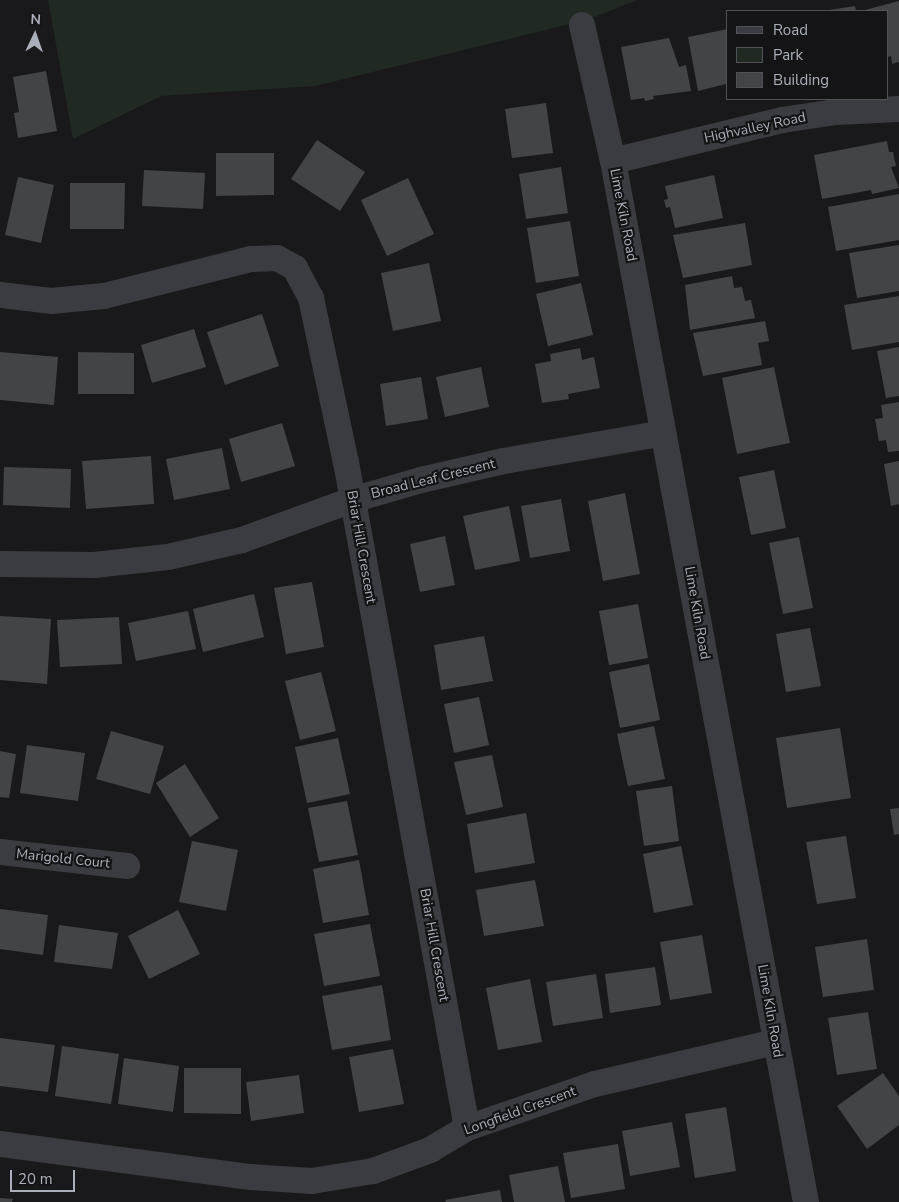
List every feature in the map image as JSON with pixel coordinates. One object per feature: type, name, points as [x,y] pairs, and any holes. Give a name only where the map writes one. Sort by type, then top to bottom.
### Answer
[{"type":"street","name":"Lime Kiln Road","points":[[582,25],[613,161],[806,1202]]},
{"type":"street","name":"Highvalley Road","points":[[613,161],[782,120],[836,112],[899,109]]},
{"type":"street","name":"Briar Hill Crescent","points":[[0,295],[52,301],[104,296],[251,258],[277,258],[295,268],[311,298],[320,329],[466,1128]]},
{"type":"street","name":"Broad Leaf Crescent","points":[[0,564],[94,565],[168,557],[242,540],[352,500],[495,463],[664,433]]},
{"type":"street","name":"Marigold Court","points":[[0,852],[126,866]]},
{"type":"street","name":"Longfield Crescent","points":[[0,1144],[251,1176],[312,1181],[373,1171],[430,1150],[466,1128],[594,1084],[775,1042]]},
{"type":"green space","points":[[48,0],[637,0],[587,20],[315,86],[161,96],[73,139]]},
{"type":"building","points":[[899,1],[899,62],[892,64],[891,56],[889,57],[889,10],[865,10]]},
{"type":"building","points":[[855,6],[856,10],[829,10]]},
{"type":"building","points":[[726,29],[726,84],[698,91],[688,37]]},
{"type":"building","points":[[669,38],[679,67],[686,65],[691,91],[653,96],[654,99],[645,101],[644,98],[631,100],[621,47]]},
{"type":"building","points":[[46,71],[57,131],[18,138],[14,113],[19,112],[13,77]]},
{"type":"building","points":[[546,103],[553,153],[512,158],[505,109]]},
{"type":"building","points":[[317,140],[365,172],[340,211],[291,179]]},
{"type":"building","points":[[887,141],[889,152],[893,152],[896,166],[891,167],[899,188],[872,194],[871,190],[822,199],[814,155]]},
{"type":"building","points":[[216,153],[274,153],[274,195],[216,196]]},
{"type":"building","points":[[561,167],[568,213],[526,219],[519,174]]},
{"type":"building","points":[[144,170],[205,173],[203,209],[142,206]]},
{"type":"building","points":[[714,175],[723,218],[675,228],[670,207],[666,208],[664,200],[668,199],[665,186]]},
{"type":"building","points":[[18,177],[54,185],[41,243],[5,235]]},
{"type":"building","points":[[408,178],[434,234],[387,256],[361,200]]},
{"type":"building","points":[[70,183],[125,183],[124,229],[70,229]]},
{"type":"building","points":[[899,194],[899,240],[836,251],[828,207]]},
{"type":"building","points":[[570,221],[579,276],[536,283],[527,228]]},
{"type":"building","points":[[745,223],[752,265],[683,278],[673,235]]},
{"type":"building","points":[[899,245],[899,291],[857,298],[849,253]]},
{"type":"building","points":[[429,263],[441,321],[393,331],[381,273]]},
{"type":"building","points":[[732,276],[734,288],[742,287],[745,301],[751,300],[755,318],[690,330],[685,285]]},
{"type":"building","points":[[581,283],[593,335],[548,346],[536,294]]},
{"type":"building","points":[[899,296],[899,342],[852,350],[844,305]]},
{"type":"building","points":[[262,314],[279,366],[225,385],[207,332]]},
{"type":"building","points":[[765,321],[769,341],[758,343],[762,365],[703,376],[693,333]]},
{"type":"building","points":[[194,329],[206,367],[152,383],[141,345]]},
{"type":"building","points":[[899,347],[899,396],[886,398],[877,351]]},
{"type":"building","points":[[580,348],[582,360],[594,357],[600,388],[568,394],[569,399],[542,403],[535,364],[551,361],[550,354]]},
{"type":"building","points":[[0,352],[58,357],[54,405],[0,400]]},
{"type":"building","points":[[78,352],[134,353],[134,394],[78,394]]},
{"type":"building","points":[[481,367],[489,407],[445,417],[436,377]]},
{"type":"building","points":[[774,367],[790,443],[737,454],[722,378]]},
{"type":"building","points":[[421,377],[428,419],[386,426],[380,384]]},
{"type":"building","points":[[899,402],[899,451],[888,452],[886,440],[879,441],[875,419],[883,418],[881,405]]},
{"type":"building","points":[[282,423],[295,466],[241,482],[229,439]]},
{"type":"building","points":[[222,448],[230,489],[174,500],[166,459]]},
{"type":"building","points":[[151,456],[154,504],[86,509],[82,461]]},
{"type":"building","points":[[899,461],[899,504],[891,506],[884,464]]},
{"type":"building","points":[[4,467],[71,469],[70,508],[3,505]]},
{"type":"building","points":[[774,470],[786,528],[751,535],[739,477]]},
{"type":"building","points":[[625,493],[640,574],[603,581],[588,501]]},
{"type":"building","points":[[561,499],[570,551],[530,558],[521,506]]},
{"type":"building","points":[[509,506],[520,561],[475,570],[463,516]]},
{"type":"building","points":[[445,536],[455,585],[420,592],[410,544]]},
{"type":"building","points":[[799,537],[813,608],[783,614],[769,543]]},
{"type":"building","points":[[312,582],[324,647],[286,654],[274,588]]},
{"type":"building","points":[[254,594],[264,637],[203,652],[193,609]]},
{"type":"building","points":[[638,604],[648,658],[609,665],[599,611]]},
{"type":"building","points":[[188,611],[196,649],[136,661],[128,623]]},
{"type":"building","points":[[0,616],[51,619],[47,684],[0,680]]},
{"type":"building","points":[[119,617],[122,664],[60,667],[57,620]]},
{"type":"building","points":[[810,628],[821,686],[786,692],[776,634]]},
{"type":"building","points":[[484,636],[493,681],[441,690],[434,645]]},
{"type":"building","points":[[649,664],[660,720],[620,728],[609,672]]},
{"type":"building","points":[[321,672],[336,731],[300,740],[285,681]]},
{"type":"building","points":[[479,697],[489,745],[454,753],[444,704]]},
{"type":"building","points":[[654,726],[665,779],[628,786],[617,734]]},
{"type":"building","points":[[840,728],[851,798],[787,808],[776,738]]},
{"type":"building","points":[[111,731],[164,746],[150,794],[96,779]]},
{"type":"building","points":[[338,738],[350,794],[307,803],[295,747]]},
{"type":"building","points":[[27,745],[85,753],[78,801],[20,793]]},
{"type":"building","points":[[0,751],[16,754],[9,798],[0,797]]},
{"type":"building","points":[[492,755],[503,807],[466,815],[454,762]]},
{"type":"building","points":[[185,764],[219,818],[190,837],[156,783]]},
{"type":"building","points":[[672,786],[679,841],[644,846],[636,791]]},
{"type":"building","points":[[347,801],[358,855],[319,862],[308,808]]},
{"type":"building","points":[[899,808],[899,834],[894,835],[890,809]]},
{"type":"building","points":[[526,813],[535,863],[475,873],[467,824]]},
{"type":"building","points":[[846,836],[856,898],[817,904],[806,842]]},
{"type":"building","points":[[192,841],[238,850],[226,911],[179,902]]},
{"type":"building","points":[[681,846],[693,905],[654,913],[643,854]]},
{"type":"building","points":[[359,860],[369,915],[323,923],[313,869]]},
{"type":"building","points":[[535,880],[544,926],[484,936],[476,890]]},
{"type":"building","points":[[0,909],[48,915],[43,955],[0,949]]},
{"type":"building","points":[[178,910],[200,954],[149,979],[128,936]]},
{"type":"building","points":[[370,924],[380,976],[324,986],[314,934]]},
{"type":"building","points":[[59,925],[118,933],[112,969],[54,962]]},
{"type":"building","points":[[702,935],[712,993],[670,1000],[660,942]]},
{"type":"building","points":[[867,939],[874,990],[823,997],[815,947]]},
{"type":"building","points":[[655,967],[661,1005],[610,1013],[605,974]]},
{"type":"building","points":[[596,974],[603,1018],[553,1026],[546,982]]},
{"type":"building","points":[[530,979],[542,1042],[498,1050],[486,988]]},
{"type":"building","points":[[382,985],[391,1040],[332,1050],[322,996]]},
{"type":"building","points":[[868,1012],[877,1069],[837,1075],[828,1018]]},
{"type":"building","points":[[0,1038],[55,1045],[48,1092],[0,1086]]},
{"type":"building","points":[[62,1046],[119,1054],[111,1104],[55,1096]]},
{"type":"building","points":[[393,1049],[404,1104],[359,1112],[349,1057]]},
{"type":"building","points":[[124,1058],[179,1066],[173,1112],[118,1104]]},
{"type":"building","points":[[184,1068],[241,1068],[241,1114],[184,1113]]},
{"type":"building","points":[[883,1073],[899,1096],[899,1125],[867,1149],[837,1106]]},
{"type":"building","points":[[299,1075],[304,1113],[251,1121],[246,1082]]},
{"type":"building","points":[[726,1107],[736,1171],[695,1178],[685,1114]]},
{"type":"building","points":[[672,1122],[680,1167],[630,1176],[622,1131]]},
{"type":"building","points":[[618,1144],[625,1189],[571,1198],[563,1153]]},
{"type":"building","points":[[558,1166],[565,1202],[514,1202],[509,1175]]},
{"type":"building","points":[[500,1190],[502,1202],[446,1202],[445,1200]]},
{"type":"building","points":[[0,1198],[13,1199],[12,1202],[0,1202]]}]
